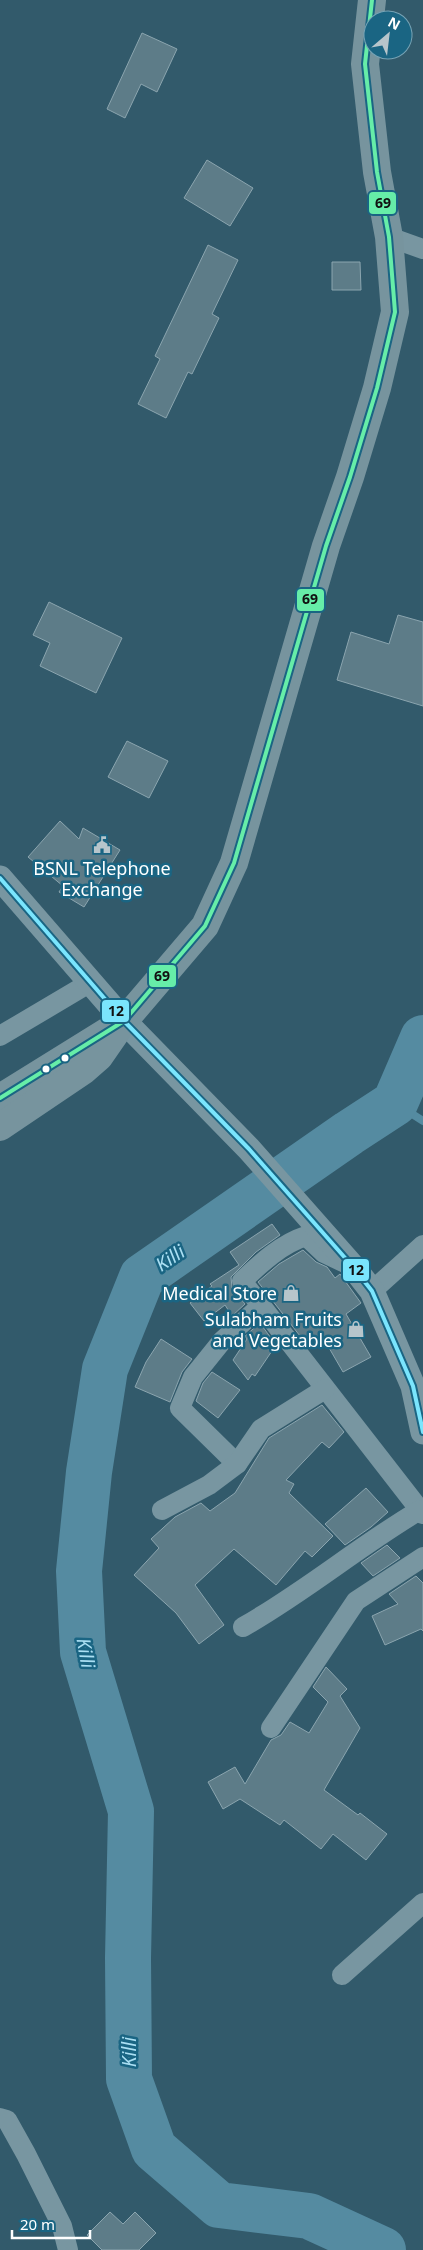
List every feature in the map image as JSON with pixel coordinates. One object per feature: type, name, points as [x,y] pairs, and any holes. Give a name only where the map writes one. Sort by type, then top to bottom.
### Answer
[{"type":"main road","points":[[0,1127],[61,1088],[99,1057],[124,1021],[206,926],[234,863],[326,546],[350,477],[377,388],[395,312],[389,237],[377,172],[365,64],[372,0]]},
{"type":"main road","points":[[0,1098],[124,1021]]},
{"type":"street","points":[[389,237],[423,249]]},
{"type":"street","points":[[0,878],[124,1021],[249,1149],[372,1290],[413,1386],[423,1432]]},
{"type":"street","points":[[0,1036],[92,982]]},
{"type":"street","points":[[243,1627],[278,1608],[375,1537],[422,1512],[242,1281],[263,1261],[294,1240],[306,1236],[324,1253],[354,1268]]},
{"type":"street","points":[[372,1290],[423,1245]]},
{"type":"street","points":[[237,1464],[180,1408],[193,1378],[222,1341],[261,1306]]},
{"type":"street","points":[[162,1510],[209,1485],[237,1464],[261,1429],[325,1389]]},
{"type":"street","points":[[271,1728],[356,1601],[423,1557]]},
{"type":"street","points":[[342,1975],[423,1903]]},
{"type":"street","points":[[0,2118],[7,2120],[26,2154],[62,2226],[68,2250]]},
{"type":"building","points":[[142,33],[177,49],[157,92],[141,84],[125,118],[107,109]]},
{"type":"building","points":[[207,160],[253,188],[230,226],[184,198]]},
{"type":"building","points":[[208,245],[238,260],[212,314],[219,318],[192,374],[188,372],[166,418],[138,404],[160,359],[155,356]]},
{"type":"building","points":[[332,262],[360,262],[361,290],[332,290]]},
{"type":"building","points":[[49,602],[122,638],[96,693],[40,666],[50,643],[33,635]]},
{"type":"building","points":[[398,615],[423,622],[423,706],[337,680],[351,632],[389,644]]},
{"type":"building","points":[[127,741],[168,761],[149,798],[108,777]]},
{"type":"building","points":[[60,821],[79,839],[83,828],[120,850],[84,907],[59,892],[63,886],[28,857]]},
{"type":"building","points":[[272,1224],[280,1235],[256,1252],[231,1277],[232,1288],[245,1304],[232,1316],[225,1305],[204,1321],[190,1303],[212,1286],[210,1284],[239,1265],[230,1252]]},
{"type":"building","points":[[303,1250],[316,1262],[327,1267],[335,1278],[340,1274],[361,1303],[346,1314],[371,1357],[343,1372],[321,1334],[307,1345],[258,1282],[279,1264]]},
{"type":"building","points":[[260,1323],[276,1345],[255,1376],[252,1374],[248,1380],[233,1360],[247,1339],[245,1336]]},
{"type":"building","points":[[161,1339],[192,1359],[182,1372],[170,1402],[135,1387],[146,1362]]},
{"type":"building","points":[[212,1372],[240,1390],[218,1418],[196,1401],[203,1383]]},
{"type":"building","points":[[322,1405],[344,1432],[329,1448],[322,1442],[286,1480],[294,1484],[289,1493],[333,1536],[312,1557],[305,1551],[276,1585],[234,1549],[195,1585],[224,1625],[199,1644],[176,1613],[134,1575],[159,1548],[151,1539],[175,1517],[201,1503],[210,1511],[235,1493],[269,1438]]},
{"type":"building","points":[[366,1488],[388,1512],[371,1527],[345,1545],[325,1524]]},
{"type":"building","points":[[387,1545],[400,1558],[373,1576],[361,1563]]},
{"type":"building","points":[[416,1576],[423,1583],[423,1631],[421,1629],[385,1645],[372,1616],[398,1604],[389,1594]]},
{"type":"building","points":[[326,1667],[347,1689],[340,1696],[360,1728],[324,1790],[358,1815],[360,1813],[387,1834],[366,1860],[333,1834],[321,1849],[284,1820],[280,1825],[240,1799],[223,1809],[208,1782],[235,1767],[245,1784],[271,1740],[281,1735],[290,1722],[309,1733],[328,1702],[313,1687]]},
{"type":"building","points":[[110,2212],[123,2224],[135,2212],[156,2233],[139,2250],[102,2250],[87,2235]]},
{"type":"waterway","name":"Killi","points":[[383,2250],[309,2216],[219,2205],[154,2149],[129,2079],[128,1958],[131,1811],[83,1652],[79,1571],[89,1472],[105,1369],[142,1277],[395,1103],[423,1038]]},
{"type":"waterway","points":[[395,1103],[423,1121]]},
{"type":"transit line","name":"69","points":[[0,1098],[124,1021],[205,926],[234,863],[326,546],[350,477],[377,388],[395,312],[389,237],[377,172],[365,64],[372,0]]},
{"type":"transit line","name":"12","points":[[0,878],[124,1021],[249,1149],[372,1291],[413,1386],[423,1432]]},
{"type":"place","name":"BSNL Telephone Exchange","points":[[102,845]]},
{"type":"place","name":"Medical Store","points":[[291,1293]]},
{"type":"place","name":"Sulabham Fruits and Vegetables","points":[[356,1329]]}]
